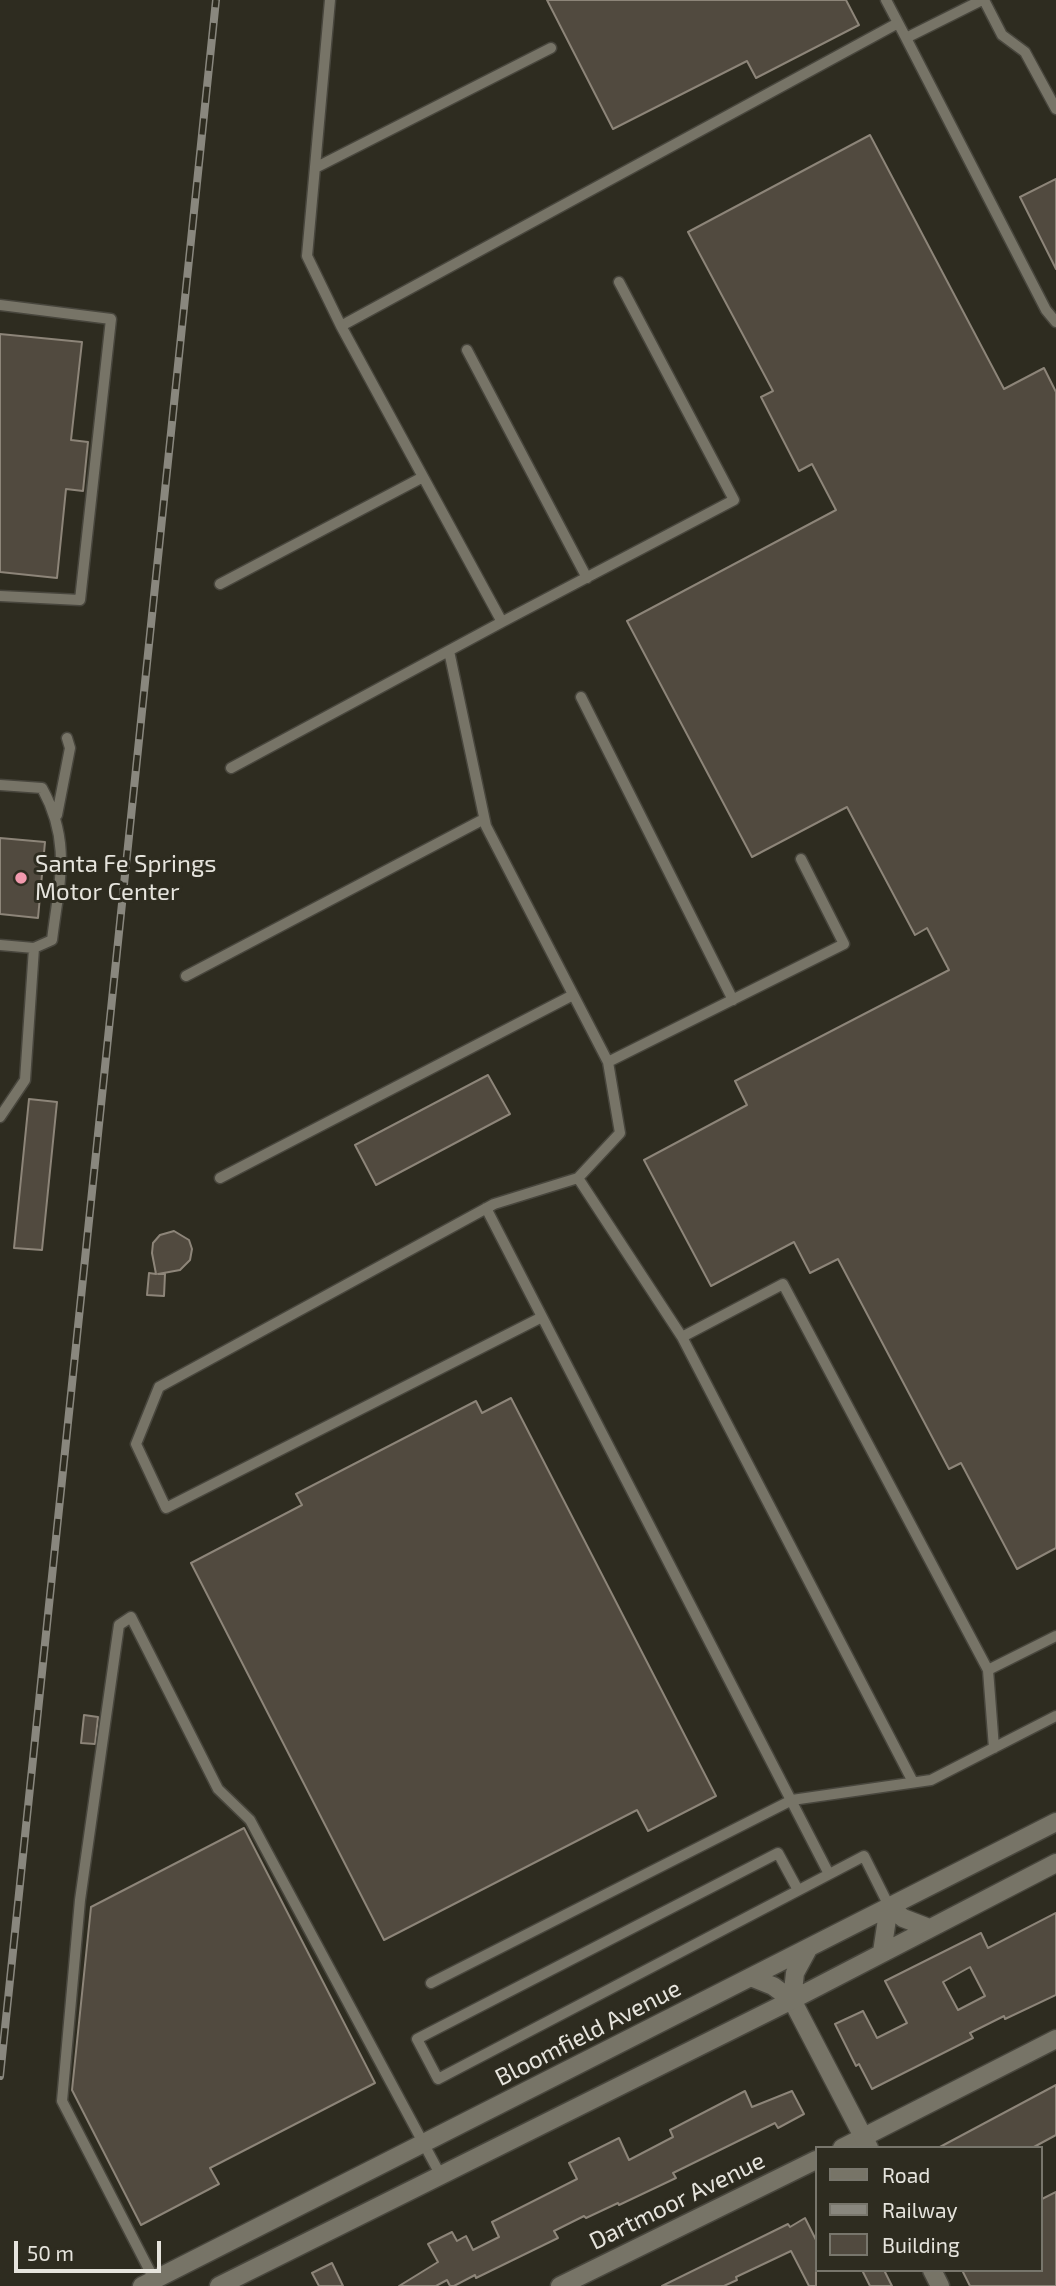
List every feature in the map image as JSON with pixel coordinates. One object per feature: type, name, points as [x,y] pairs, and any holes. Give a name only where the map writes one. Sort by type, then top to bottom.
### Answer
[{"type":"main road","name":"Bloomfield Avenue","points":[[152,2284],[423,2143],[807,1951],[888,1906],[1056,1822]]},
{"type":"main road","points":[[219,2286],[792,2000],[1056,1863]]},
{"type":"main road","points":[[888,1906],[903,1918],[929,1928]]},
{"type":"main road","points":[[882,1952],[888,1906]]},
{"type":"main road","points":[[792,2000],[795,1973],[807,1951]]},
{"type":"main road","points":[[753,1978],[773,1986],[792,2000],[866,2142],[1056,2039]]},
{"type":"main road","name":"Dartmoor Avenue","points":[[560,2286],[814,2161]]},
{"type":"lane","points":[[330,0],[307,256],[341,326],[502,622]]},
{"type":"lane","points":[[886,0],[1046,310],[1056,322]]},
{"type":"lane","points":[[906,38],[983,0],[1002,36],[1025,52],[1056,109]]},
{"type":"lane","points":[[341,326],[898,23]]},
{"type":"lane","points":[[315,168],[551,48]]},
{"type":"lane","points":[[230,768],[734,500],[619,282]]},
{"type":"lane","points":[[0,305],[111,319],[80,600],[0,596]]},
{"type":"lane","points":[[467,350],[587,578]]},
{"type":"lane","points":[[220,584],[423,477]]},
{"type":"lane","points":[[449,651],[484,819],[608,1062],[620,1133],[578,1178],[486,1208],[159,1387],[136,1444],[166,1508],[542,1317]]},
{"type":"lane","points":[[581,696],[733,1000]]},
{"type":"lane","points":[[0,945],[34,948],[52,940],[62,854],[57,816],[70,748],[67,738]]},
{"type":"lane","points":[[0,785],[43,789],[57,816]]},
{"type":"lane","points":[[186,976],[484,819]]},
{"type":"lane","points":[[608,1062],[844,944],[801,859]]},
{"type":"lane","points":[[0,1116],[25,1080],[34,948]]},
{"type":"lane","points":[[220,1178],[573,995]]},
{"type":"lane","points":[[578,1178],[682,1337],[913,1782]]},
{"type":"lane","points":[[486,1208],[829,1874]]},
{"type":"lane","points":[[682,1337],[783,1284],[988,1670],[994,1748]]},
{"type":"lane","points":[[152,2284],[131,2234],[62,2101],[80,1900],[119,1625],[131,1617],[218,1789],[250,1820],[440,2176]]},
{"type":"lane","points":[[988,1670],[1056,1636]]},
{"type":"lane","points":[[430,1983],[792,1800],[931,1780],[1056,1716]]},
{"type":"lane","points":[[797,1890],[778,1853],[417,2039],[438,2079],[864,1856],[888,1906]]},
{"type":"building","points":[[547,0],[846,0],[859,25],[756,78],[747,61],[613,129]]},
{"type":"building","points":[[870,135],[1004,389],[1044,368],[1056,392],[1056,1548],[1017,1569],[961,1463],[949,1469],[838,1259],[810,1273],[794,1242],[711,1286],[644,1160],[747,1105],[735,1081],[949,970],[927,928],[915,935],[847,807],[752,857],[627,621],[836,510],[812,464],[799,471],[761,397],[773,391],[688,232]]},
{"type":"building","points":[[1056,179],[1056,269],[1020,197]]},
{"type":"building","points":[[0,334],[82,342],[71,440],[88,442],[83,491],[66,489],[57,578],[0,572]]},
{"type":"building","name":"Santa Fe Springs Motor Center","points":[[0,838],[45,842],[38,918],[0,914]]},
{"type":"building","points":[[488,1075],[510,1114],[376,1185],[355,1145]]},
{"type":"building","points":[[29,1099],[57,1102],[42,1250],[14,1248]]},
{"type":"building","points":[[174,1231],[189,1240],[192,1249],[190,1260],[180,1270],[158,1274],[165,1274],[164,1296],[147,1295],[149,1273],[156,1274],[153,1243],[160,1235]]},
{"type":"building","points":[[511,1398],[716,1796],[648,1831],[637,1810],[384,1940],[191,1563],[302,1505],[296,1494],[476,1401],[482,1413]]},
{"type":"building","points":[[84,1715],[98,1717],[95,1744],[81,1743]]},
{"type":"building","points":[[244,1828],[375,2083],[210,2168],[219,2184],[141,2225],[72,2090],[91,1907]]},
{"type":"building","points":[[1056,1913],[1056,1995],[970,2033],[973,2038],[872,2089],[859,2064],[856,2066],[835,2024],[863,2011],[877,2038],[907,2023],[885,1981],[981,1933],[988,1948]],"holes":[[[970,1967],[985,1996],[958,2010],[943,1982]]]},
{"type":"building","points":[[1056,2085],[1056,2135],[1036,2146],[942,2146]]},
{"type":"building","points":[[745,2091],[752,2107],[792,2091],[804,2114],[778,2128],[775,2123],[673,2173],[676,2178],[554,2231],[558,2238],[476,2278],[475,2275],[454,2286],[450,2286],[447,2280],[436,2286],[399,2286],[438,2262],[428,2244],[452,2232],[457,2241],[466,2236],[473,2250],[499,2237],[492,2222],[577,2179],[569,2163],[619,2138],[629,2160],[673,2137],[670,2130]]},
{"type":"building","points":[[1056,2192],[1056,2286],[970,2286],[963,2272],[1042,2272],[1042,2199]]},
{"type":"building","points":[[805,2218],[814,2236],[816,2286],[809,2286],[791,2251],[736,2277],[737,2280],[724,2286],[662,2286],[788,2224],[790,2227]]},
{"type":"building","points":[[332,2263],[343,2286],[319,2286],[312,2273]]},
{"type":"building","points":[[863,2272],[885,2272],[892,2286],[870,2286]]},
{"type":"railway","points":[[0,2076],[216,0]]},
{"type":"place","name":"Santa Fe Springs Motor Center","points":[[21,878]]}]
